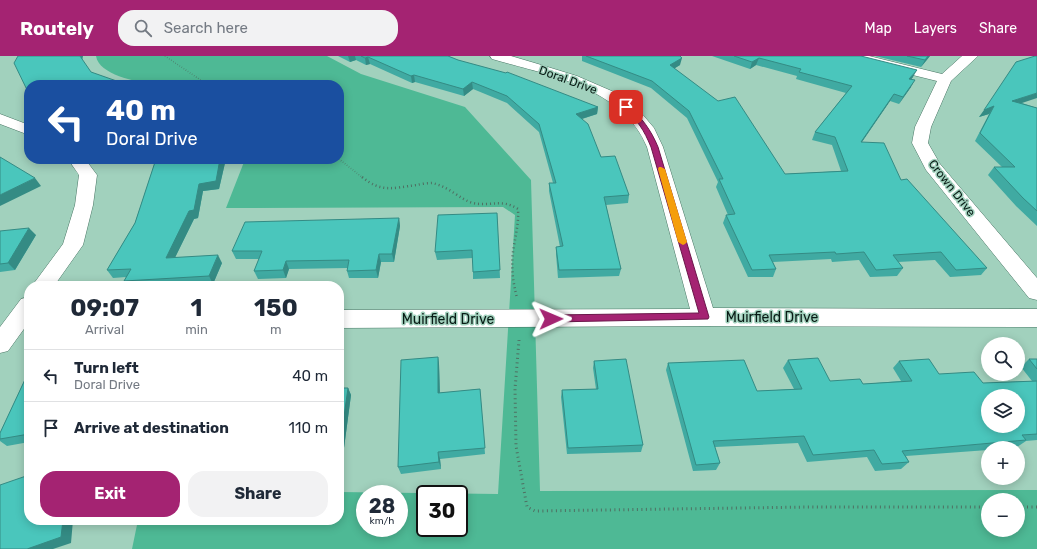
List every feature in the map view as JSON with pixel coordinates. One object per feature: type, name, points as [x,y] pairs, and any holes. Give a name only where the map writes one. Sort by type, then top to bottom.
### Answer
[{"type":"street","name":"Doral Drive","points":[[497,56],[594,88],[626,107],[638,118],[648,131],[655,147],[704,317]]},
{"type":"street","points":[[853,56],[945,79]]},
{"type":"street","name":"Crown Drive","points":[[971,56],[962,62],[945,79],[924,127],[920,143],[932,166],[1037,292]]},
{"type":"street","points":[[0,119],[24,128]]},
{"type":"street","points":[[47,281],[73,246],[84,205],[88,176],[80,164]]},
{"type":"street","points":[[0,344],[19,315]]},
{"type":"street","name":"Muirfield Drive","points":[[344,319],[704,317],[1037,318]]},
{"type":"path","points":[[165,56],[188,73],[202,80]]},
{"type":"path","points":[[344,163],[372,185],[379,188],[393,188],[431,183],[447,188],[473,203],[509,204],[518,209],[519,221],[513,252],[512,277],[516,291],[520,319],[516,389],[516,446],[527,507],[535,511],[809,507],[981,507]]},
{"type":"path","points":[[1025,507],[1037,507]]},
{"type":"green space","points":[[96,56],[327,56],[361,74],[465,107],[531,180],[540,491],[1037,490],[1037,549],[132,549],[137,525],[344,525],[344,492],[356,492],[356,537],[408,537],[408,493],[416,493],[416,537],[468,537],[468,494],[498,494],[515,215],[503,207],[226,208],[243,164],[344,164],[344,80],[132,80],[111,72],[99,63]]},
{"type":"building","points":[[18,56],[80,56],[91,72],[114,80],[24,80],[24,84],[14,63]]},
{"type":"building","points":[[361,56],[448,56],[458,60],[506,73],[507,72],[598,107],[576,114],[588,124],[601,157],[615,156],[629,195],[604,197],[621,269],[559,270],[556,247],[563,246],[549,183],[556,183],[539,124],[507,96],[472,82],[463,89],[414,75],[411,76],[368,57],[365,58]]},
{"type":"building","points":[[586,56],[680,56],[682,58],[670,65],[718,101],[735,97],[785,174],[848,171],[835,137],[815,132],[852,86],[799,72],[801,69],[759,58],[752,62],[734,56],[861,56],[917,70],[909,79],[915,80],[903,97],[894,94],[861,142],[884,143],[901,180],[907,179],[987,268],[956,270],[941,252],[893,255],[903,268],[876,270],[864,252],[836,254],[835,252],[769,255],[776,269],[752,270],[726,215],[735,214],[719,179],[723,179],[689,111],[652,81]]},
{"type":"building","points":[[907,56],[928,56],[925,60]]},
{"type":"building","points":[[1037,56],[1037,93],[1012,101],[1037,108],[1037,211],[994,167],[1015,167],[980,133],[994,106],[984,110],[1016,62]]},
{"type":"building","points":[[0,157],[35,178],[0,195]]},
{"type":"building","points":[[154,164],[219,164],[216,181],[199,184],[194,210],[189,211],[166,258],[218,255],[209,276],[124,281],[131,269],[107,270],[135,223]]},
{"type":"building","points":[[497,213],[500,270],[473,272],[472,250],[435,252],[438,215]]},
{"type":"building","points":[[399,218],[392,254],[379,254],[376,270],[347,271],[349,260],[286,261],[283,270],[254,271],[262,251],[232,251],[245,222]]},
{"type":"building","points":[[29,228],[8,263],[0,264],[0,231]]},
{"type":"building","points":[[438,357],[438,393],[480,389],[485,448],[438,452],[439,462],[398,467],[401,360]]},
{"type":"building","points":[[818,358],[830,381],[860,379],[863,384],[912,381],[899,361],[929,359],[939,374],[974,372],[983,383],[1037,381],[1037,434],[1022,435],[1026,440],[981,441],[981,444],[902,451],[909,462],[882,464],[874,450],[813,455],[804,436],[713,441],[720,463],[696,465],[668,363],[744,360],[757,391],[802,389],[788,360]]},
{"type":"building","points":[[626,359],[643,445],[568,448],[562,390],[598,389],[594,361]]},
{"type":"building","points":[[1029,359],[1037,359],[1037,369]]},
{"type":"building","points":[[24,382],[24,435],[0,439],[0,433]]},
{"type":"building","points":[[344,388],[348,388],[344,416]]},
{"type":"building","points":[[24,477],[24,525],[62,525],[61,537],[27,549],[0,549],[0,485]]},
{"type":"slow traffic","points":[[661,169],[683,242]]},
{"type":"route","points":[[551,319],[704,317],[655,147],[648,131],[638,118],[626,107]]}]
